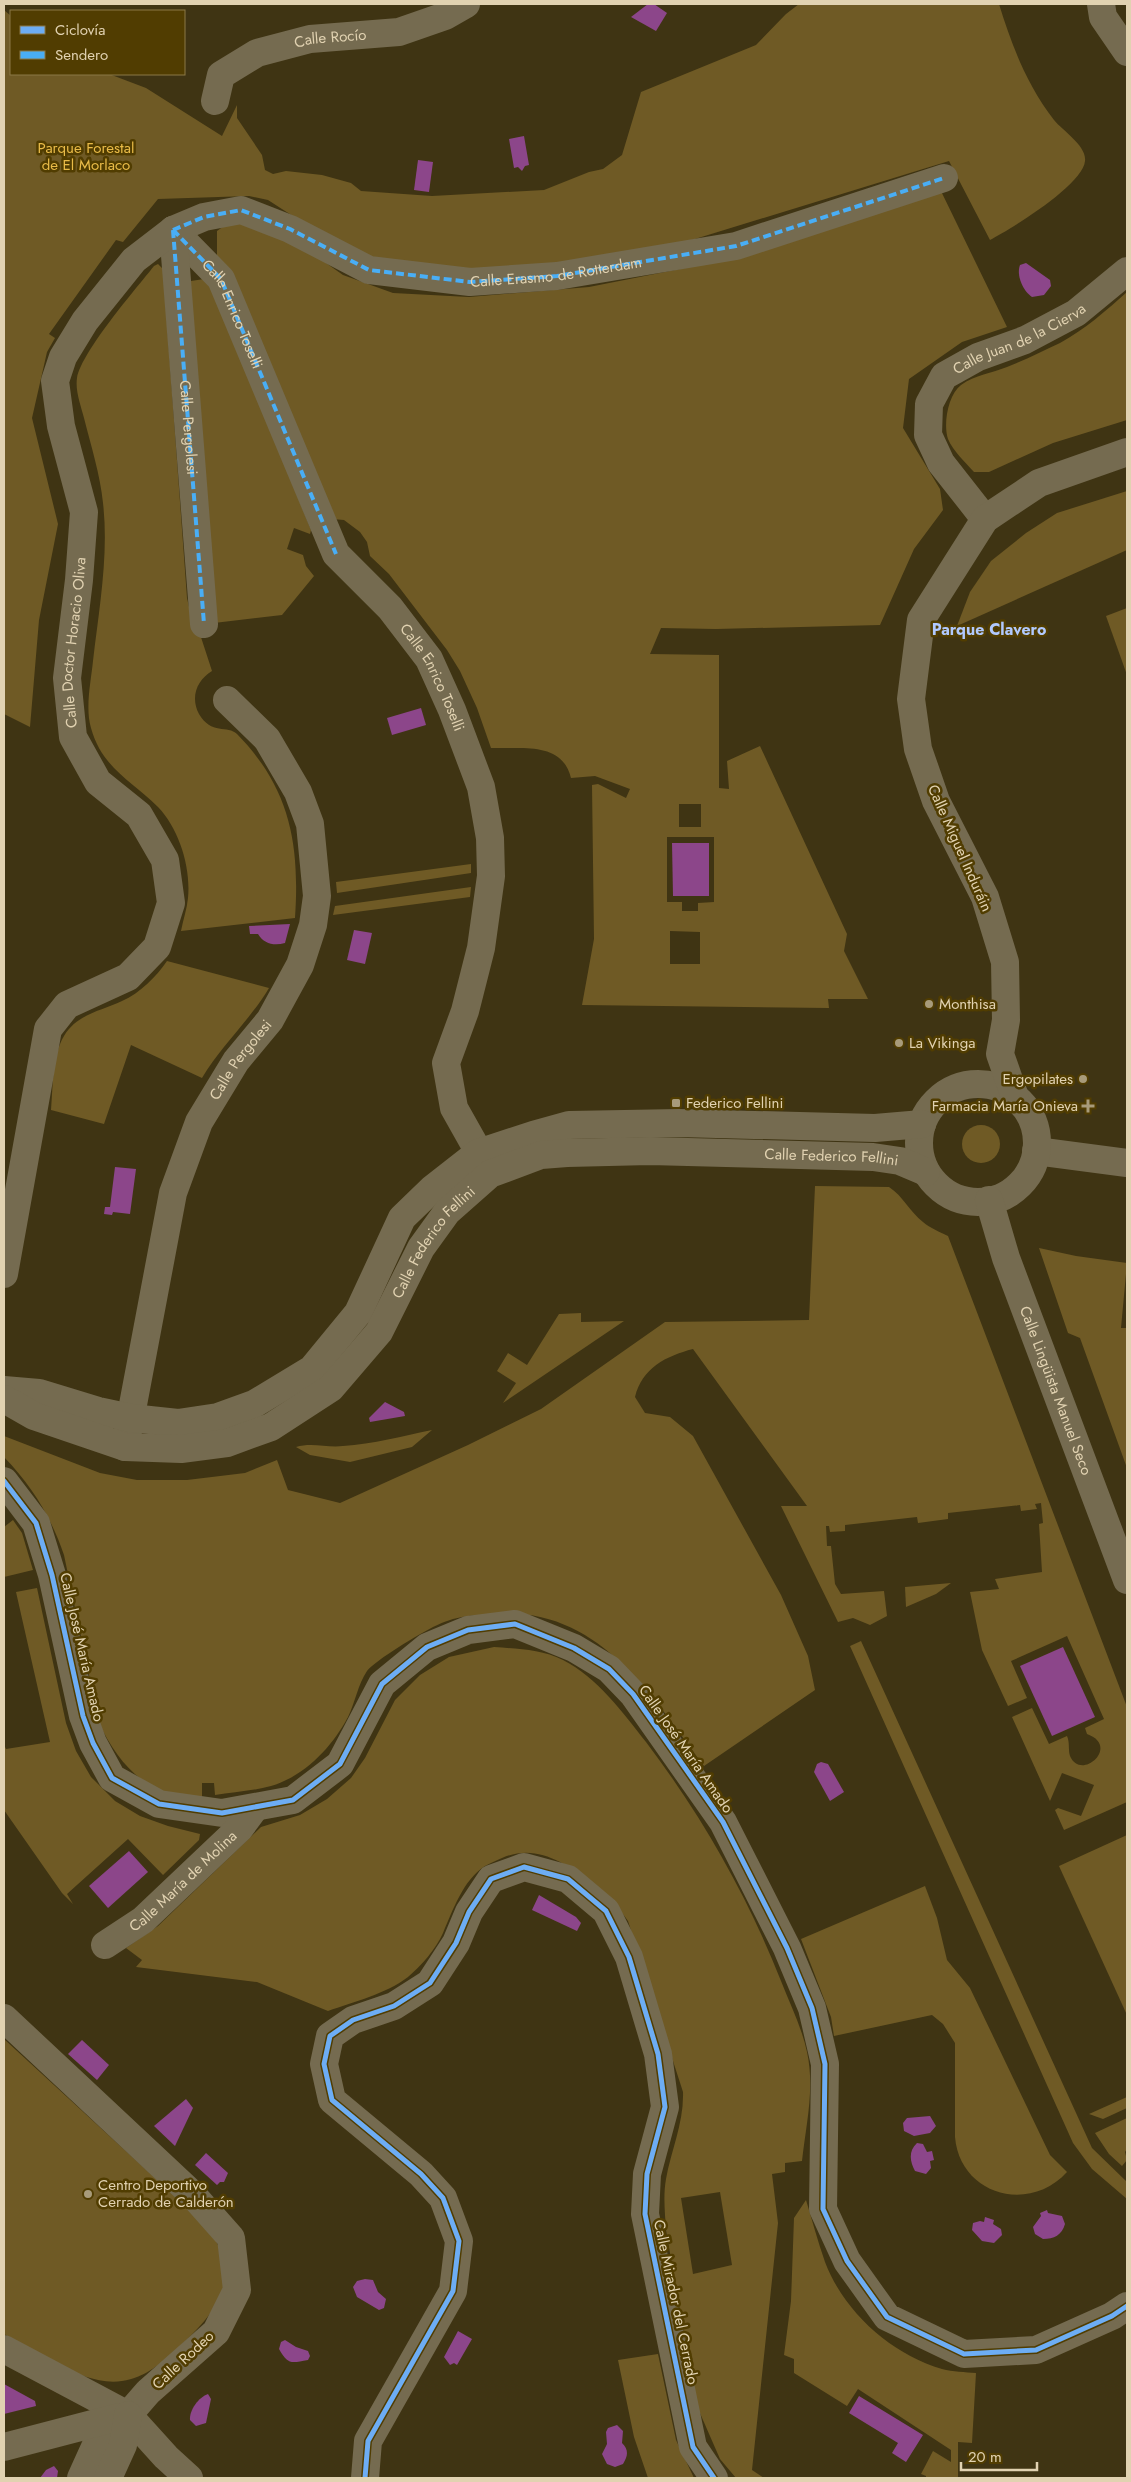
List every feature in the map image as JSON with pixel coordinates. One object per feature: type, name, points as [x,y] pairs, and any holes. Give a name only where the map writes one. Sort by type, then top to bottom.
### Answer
[{"type":"street","name":"Calle Rocío","points":[[215,101],[222,75],[257,53],[310,39],[399,32],[445,16],[466,4]]},
{"type":"street","points":[[1101,4],[1103,17],[1127,52]]},
{"type":"street","name":"Calle Erasmo de Rotterdam","points":[[173,230],[204,217],[241,210],[290,229],[369,270],[470,282],[557,276],[736,246],[944,178]]},
{"type":"street","name":"Calle Enrico Toselli","points":[[173,230],[220,279],[336,554],[390,608],[429,659],[452,710],[481,786],[490,838],[491,876],[481,948],[465,1011],[446,1063],[454,1108],[484,1163]]},
{"type":"street","name":"Calle Pergolesi","points":[[173,230],[204,624]]},
{"type":"street","name":"Calle Doctor Horacio Oliva","points":[[4,1274],[48,1029],[67,1005],[128,977],[157,947],[171,903],[165,860],[139,815],[98,782],[73,737],[67,678],[79,580],[84,512],[61,426],[55,381],[63,358],[85,321],[134,260],[173,230]]},
{"type":"street","name":"Calle Juan de la Cierva","points":[[985,519],[941,464],[928,435],[929,404],[944,376],[978,357],[1025,340],[1076,313],[1127,271]]},
{"type":"street","name":"Calle Miguel Induráin","points":[[1000,1054],[1006,1020],[1005,962],[985,897],[936,801],[921,758],[912,699],[921,620],[985,519],[1038,482],[1127,452]]},
{"type":"street","name":"Calle Pergolesi","points":[[125,1447],[172,1193],[199,1122],[236,1061],[270,1020],[300,965],[313,925],[317,896],[310,824],[298,792],[267,739],[227,700]]},
{"type":"street","points":[[966,1085],[1000,1054],[1015,1097]]},
{"type":"street","points":[[983,1084],[1000,1088],[1015,1097],[1025,1107],[1032,1120],[1036,1134],[1036,1151],[1031,1168],[1022,1181],[1010,1192],[989,1200],[965,1200],[949,1194],[936,1184],[926,1172],[920,1156],[919,1140],[922,1124],[928,1110],[938,1099],[951,1090],[966,1085],[983,1084]]},
{"type":"street","name":"Calle Federico Fellini","points":[[4,1390],[39,1393],[98,1411],[131,1418],[178,1422],[218,1417],[254,1404],[312,1369],[358,1313],[402,1218],[432,1189],[484,1163],[569,1125],[679,1124],[875,1128],[922,1124]]},
{"type":"street","name":"Calle Federico Fellini","points":[[4,1399],[34,1416],[125,1447],[182,1449],[227,1443],[271,1427],[331,1388],[379,1332],[421,1248],[484,1163],[541,1156],[650,1151],[872,1157],[900,1161],[926,1172]]},
{"type":"street","points":[[1036,1151],[1127,1163]]},
{"type":"street","name":"Calle Lingüista Manuel Seco","points":[[989,1200],[1006,1258],[1127,1580]]},
{"type":"street","name":"Calle José María Amado","points":[[4,1481],[36,1523],[52,1575],[83,1716],[93,1743],[112,1778],[159,1804],[222,1813],[254,1809],[293,1800],[340,1764],[382,1684],[426,1647],[468,1630],[515,1624],[574,1648],[609,1669],[633,1694],[723,1822],[787,1948],[812,2008],[825,2064],[822,2136],[823,2208],[847,2261],[887,2317],[964,2354],[1036,2350],[1112,2316],[1127,2306]]},
{"type":"street","name":"Calle María de Molina","points":[[105,1944],[143,1920],[240,1828],[254,1809]]},
{"type":"street","name":"Calle Mirador del Cerrado","points":[[365,2478],[368,2441],[453,2291],[459,2241],[444,2198],[421,2174],[332,2100],[324,2064],[330,2036],[353,2020],[394,2006],[430,1983],[456,1943],[469,1912],[491,1879],[524,1867],[568,1879],[606,1910],[628,1957],[634,1975],[658,2054],[665,2107],[647,2174],[645,2214],[693,2447],[714,2478]]},
{"type":"street","name":"Calle Rodeo","points":[[4,2018],[192,2194],[231,2238],[237,2290],[216,2332],[148,2392],[128,2415],[100,2436],[81,2478]]},
{"type":"street","points":[[4,2349],[128,2415],[189,2478]]},
{"type":"street","points":[[4,2446],[128,2415]]},
{"type":"street","points":[[108,2478],[123,2446],[128,2415]]},
{"type":"green space","name":"Parque Forestal de El Morlaco","points":[[799,4],[999,4],[1009,35],[1028,79],[1044,107],[1054,120],[1074,139],[1085,155],[1081,171],[1060,194],[990,240],[949,161],[669,247],[554,268],[473,271],[385,264],[333,242],[268,200],[249,196],[158,199],[123,242],[116,240],[49,334],[55,338],[47,352],[32,418],[58,524],[39,620],[30,727],[4,714],[4,10],[10,15],[10,75],[112,75],[146,88],[222,136],[237,105],[237,118],[262,155],[265,170],[273,174],[286,171],[322,175],[351,183],[361,191],[432,196],[544,190],[589,172],[603,169],[622,155],[641,92],[756,45],[786,14]]},
{"type":"green space","points":[[940,189],[1007,327],[962,342],[909,379],[903,428],[940,489],[943,510],[914,549],[880,625],[716,629],[661,628],[650,654],[719,655],[719,788],[729,789],[727,761],[760,746],[847,934],[844,951],[868,999],[828,999],[829,1008],[582,1005],[594,939],[592,785],[598,784],[626,798],[630,789],[595,776],[571,778],[566,766],[559,758],[539,749],[491,748],[477,708],[460,671],[447,650],[389,574],[370,556],[367,542],[360,532],[344,520],[332,519],[217,261],[217,231],[228,223],[243,219],[292,239],[343,275],[393,293],[469,297],[589,287],[685,268]],"holes":[[[679,804],[701,804],[701,827],[679,827]],[[667,837],[714,837],[714,902],[698,903],[698,911],[682,911],[682,902],[667,902]],[[670,931],[700,932],[700,964],[670,964]]]},
{"type":"green space","points":[[158,264],[163,269],[187,598],[193,625],[198,628],[212,671],[199,684],[195,695],[196,708],[204,721],[209,725],[233,731],[237,734],[255,754],[280,796],[288,818],[296,866],[295,918],[181,931],[187,902],[188,874],[178,837],[158,807],[118,772],[102,753],[96,742],[89,720],[89,694],[104,562],[105,523],[100,481],[79,398],[77,378],[88,352],[154,266]]},
{"type":"green space","points":[[204,279],[213,286],[311,530],[310,534],[294,528],[287,549],[303,555],[306,566],[314,576],[282,615],[214,623],[190,294],[191,281]]},
{"type":"green space","points":[[1127,292],[1127,420],[1053,443],[989,472],[974,472],[953,448],[947,433],[946,418],[950,403],[961,385],[984,374],[1014,364],[1069,338],[1103,313]]},
{"type":"green space","points":[[1127,491],[1127,550],[957,626],[970,592],[991,561],[1026,533],[1057,513]]},
{"type":"green space","points":[[1127,608],[1127,675],[1106,616]]},
{"type":"green space","points":[[471,864],[471,873],[337,893],[336,882]]},
{"type":"green space","points":[[471,887],[470,897],[333,915],[335,906]]},
{"type":"green space","points":[[167,961],[269,988],[202,1078],[131,1045],[104,1124],[51,1110],[57,1053],[69,1029],[90,1014],[135,994],[153,979]]},
{"type":"green space","points":[[981,1125],[994,1131],[1000,1144],[994,1157],[981,1163],[968,1157],[962,1144],[968,1131]]},
{"type":"green space","points":[[815,1186],[889,1187],[923,1222],[948,1236],[1127,1707],[1127,1802],[1064,1830],[1055,1810],[1058,1808],[1081,1816],[1094,1785],[1062,1773],[1050,1801],[1012,1717],[1032,1708],[1049,1744],[1067,1736],[1070,1756],[1075,1763],[1089,1764],[1095,1759],[1099,1753],[1100,1746],[1096,1739],[1087,1734],[1085,1728],[1104,1719],[1067,1636],[1011,1661],[1027,1698],[1008,1706],[982,1650],[970,1592],[999,1589],[995,1579],[1042,1572],[1039,1524],[1043,1523],[1041,1503],[1035,1504],[1037,1509],[1021,1511],[1020,1505],[948,1513],[948,1519],[918,1523],[917,1517],[845,1525],[845,1531],[830,1532],[829,1526],[826,1526],[827,1546],[831,1546],[835,1584],[841,1594],[884,1591],[887,1616],[870,1625],[853,1618],[838,1622],[781,1506],[807,1506],[693,1349],[674,1355],[656,1365],[643,1378],[635,1397],[645,1413],[670,1417],[693,1436],[781,1595],[808,1656],[815,1690],[704,1766],[663,1710],[641,1684],[618,1660],[592,1639],[563,1624],[531,1615],[495,1614],[470,1616],[449,1620],[433,1627],[379,1660],[364,1676],[348,1717],[326,1749],[306,1768],[271,1786],[215,1795],[214,1783],[202,1783],[202,1798],[179,1796],[147,1783],[137,1776],[119,1757],[99,1723],[64,1555],[59,1541],[40,1503],[4,1457],[4,1436],[100,1473],[137,1480],[187,1480],[245,1473],[277,1460],[288,1490],[340,1503],[468,1445],[541,1409],[665,1322],[809,1320]]},
{"type":"green space","points":[[1039,1248],[1076,1256],[1127,1263],[1121,1328],[1127,1328],[1127,1468],[1080,1338],[1068,1333]]},
{"type":"green space","points":[[581,1313],[581,1322],[624,1321],[503,1403],[516,1383],[497,1371],[508,1353],[527,1365],[559,1314]]},
{"type":"green space","points":[[432,1430],[412,1447],[350,1462],[310,1455],[296,1447],[308,1445],[354,1445],[388,1440]]},
{"type":"green space","points":[[13,1520],[22,1533],[33,1570],[4,1577],[4,1527]]},
{"type":"green space","points":[[951,1583],[936,1594],[906,1607],[905,1587]]},
{"type":"green space","points":[[37,1588],[66,1723],[76,1751],[91,1777],[115,1801],[140,1816],[168,1826],[200,1834],[199,1840],[163,1875],[128,1839],[67,1894],[73,1904],[62,1893],[4,1810],[4,1745],[6,1749],[50,1742],[16,1592]]},
{"type":"green space","points":[[861,1641],[1092,2148],[1127,2182],[1127,2199],[1092,2169],[1073,2143],[850,1646]]},
{"type":"green space","points":[[494,1647],[529,1650],[555,1656],[575,1667],[609,1696],[686,1798],[722,1857],[768,1949],[799,2025],[805,2043],[809,2066],[809,2106],[802,2161],[785,2163],[785,2172],[772,2174],[778,2223],[752,2470],[764,2478],[736,2478],[720,2459],[696,2404],[666,2230],[664,2204],[666,2179],[679,2126],[683,2092],[628,1921],[622,1912],[598,1888],[560,1862],[539,1854],[517,1853],[491,1863],[477,1872],[465,1887],[436,1945],[413,1973],[380,1993],[328,2011],[257,1982],[136,1967],[142,1960],[126,1948],[158,1926],[261,1827],[300,1815],[327,1799],[351,1778],[365,1758],[395,1700],[420,1675],[449,1657]],"holes":[[[720,2192],[732,2265],[693,2274],[681,2198]]]},
{"type":"green space","points":[[1127,1835],[1127,2015],[1059,1866]]},
{"type":"green space","points":[[925,1886],[937,1918],[947,1960],[970,1988],[1050,2155],[1067,2172],[1051,2185],[1034,2192],[1016,2195],[999,2192],[983,2185],[969,2173],[960,2157],[955,2137],[955,2043],[943,2024],[932,2015],[834,2036],[831,2017],[801,1939]]},
{"type":"green space","name":"Centro Deportivo Cerrado de Calderón","points":[[4,2039],[205,2224],[217,2243],[223,2260],[225,2275],[216,2305],[194,2333],[179,2347],[160,2364],[138,2377],[122,2381],[92,2379],[45,2358],[4,2334]]},
{"type":"green space","points":[[1127,2097],[1127,2108],[1103,2119],[1089,2114]]},
{"type":"green space","points":[[1127,2118],[1127,2149],[1125,2152],[1127,2160],[1122,2166],[1109,2154],[1095,2133]]},
{"type":"green space","points":[[806,2200],[817,2239],[833,2280],[857,2314],[888,2342],[923,2362],[946,2370],[976,2373],[972,2443],[958,2442],[958,2478],[926,2478],[926,2476],[921,2474],[933,2451],[951,2462],[951,2450],[858,2389],[847,2406],[794,2373],[794,2359],[784,2355],[791,2301],[794,2218]]},
{"type":"green space","points":[[658,2354],[676,2440],[694,2478],[648,2478],[634,2437],[618,2360]]},
{"type":"shaded area","points":[[648,4],[654,4],[667,13],[656,31],[631,17]]},
{"type":"shaded area","points":[[524,136],[529,165],[525,166],[522,171],[518,167],[514,168],[509,139]]},
{"type":"shaded area","points":[[418,160],[433,162],[429,192],[414,190]]},
{"type":"shaded area","points":[[1026,263],[1050,280],[1051,286],[1044,295],[1032,297],[1023,287],[1019,269],[1020,265]]},
{"type":"shaded area","points":[[421,708],[426,725],[392,735],[387,718]]},
{"type":"shaded area","points":[[672,843],[709,843],[709,896],[673,896]]},
{"type":"shaded area","points":[[290,924],[285,943],[270,943],[263,940],[258,934],[250,934],[249,926]]},
{"type":"shaded area","points":[[354,930],[372,933],[365,964],[347,960]]},
{"type":"shaded area","points":[[115,1167],[136,1169],[130,1214],[113,1212],[112,1215],[104,1214],[105,1207],[110,1207]]},
{"type":"shaded area","points":[[385,1402],[404,1412],[405,1416],[370,1422],[369,1418]]},
{"type":"shaded area","points":[[1063,1647],[1095,1717],[1052,1736],[1020,1666]]},
{"type":"shaded area","points":[[821,1762],[828,1764],[844,1792],[830,1801],[814,1772],[817,1764]]},
{"type":"shaded area","points":[[129,1851],[148,1872],[108,1908],[89,1886]]},
{"type":"shaded area","points":[[539,1895],[576,1917],[581,1923],[577,1931],[532,1910]]},
{"type":"shaded area","points":[[82,2040],[109,2065],[97,2080],[68,2054]]},
{"type":"shaded area","points":[[186,2099],[193,2108],[175,2146],[154,2126]]},
{"type":"shaded area","points":[[930,2116],[936,2126],[930,2133],[914,2136],[904,2131],[903,2123],[907,2118]]},
{"type":"shaded area","points":[[917,2143],[923,2144],[927,2152],[932,2151],[934,2160],[930,2161],[931,2168],[926,2174],[915,2171],[912,2164],[911,2153]]},
{"type":"shaded area","points":[[206,2153],[228,2173],[224,2182],[220,2182],[217,2185],[195,2165]]},
{"type":"shaded area","points":[[1047,2210],[1048,2213],[1062,2216],[1065,2224],[1057,2236],[1043,2239],[1035,2234],[1033,2227],[1041,2216],[1040,2213]]},
{"type":"shaded area","points":[[985,2217],[994,2220],[993,2224],[1001,2229],[1002,2235],[994,2243],[982,2241],[972,2230],[973,2223],[984,2222]]},
{"type":"shaded area","points":[[373,2280],[378,2292],[386,2299],[384,2308],[379,2310],[357,2297],[353,2287],[357,2281]]},
{"type":"shaded area","points":[[458,2331],[472,2339],[457,2365],[454,2363],[450,2365],[444,2357]]},
{"type":"shaded area","points":[[285,2340],[296,2347],[308,2351],[310,2356],[308,2360],[290,2362],[285,2358],[279,2349],[281,2342]]},
{"type":"shaded area","points":[[4,2384],[35,2401],[36,2406],[4,2414]]},
{"type":"shaded area","points":[[208,2394],[211,2399],[206,2423],[196,2426],[190,2420],[191,2412],[198,2401]]},
{"type":"shaded area","points":[[859,2396],[923,2435],[906,2462],[892,2453],[898,2443],[849,2413]]},
{"type":"shaded area","points":[[617,2425],[623,2431],[622,2443],[627,2453],[623,2464],[615,2467],[607,2464],[602,2454],[607,2444],[606,2432],[608,2428]]},
{"type":"shaded area","points":[[54,2466],[58,2471],[57,2478],[40,2478],[46,2470]]},
{"type":"marked path","points":[[173,230],[204,217],[241,210],[290,229],[369,270],[470,282],[557,276],[736,246],[944,178]]},
{"type":"marked path","points":[[173,230],[204,624]]},
{"type":"marked path","points":[[173,230],[221,279],[336,554]]},
{"type":"cycle path","points":[[4,1481],[36,1523],[52,1575],[83,1716],[93,1743],[112,1778],[159,1804],[222,1813],[293,1800],[340,1764],[382,1684],[427,1647],[468,1630],[515,1624],[574,1648],[609,1669],[633,1694],[723,1822],[787,1948],[812,2008],[825,2064],[823,2209],[847,2261],[887,2317],[964,2354],[1036,2350],[1112,2316],[1127,2306]]},
{"type":"cycle path","points":[[365,2478],[368,2441],[453,2291],[459,2241],[443,2198],[421,2174],[332,2100],[324,2064],[330,2036],[353,2020],[394,2006],[430,1983],[456,1943],[469,1912],[491,1879],[524,1867],[568,1879],[606,1911],[629,1957],[658,2054],[665,2107],[647,2174],[645,2214],[693,2447],[714,2478]]},
{"type":"place","name":"Monthisa","points":[[929,1004]]},
{"type":"place","name":"La Vikinga","points":[[899,1043]]},
{"type":"place","name":"Ergopilates","points":[[1083,1079]]},
{"type":"place","name":"Federico Fellini","points":[[676,1103]]},
{"type":"place","name":"Farmacia María Onieva","points":[[1088,1106]]},
{"type":"place","name":"Centro Deportivo Cerrado de Calderón","points":[[88,2194]]},
{"type":"district","name":"Parque Clavero","points":[[989,629]]}]
